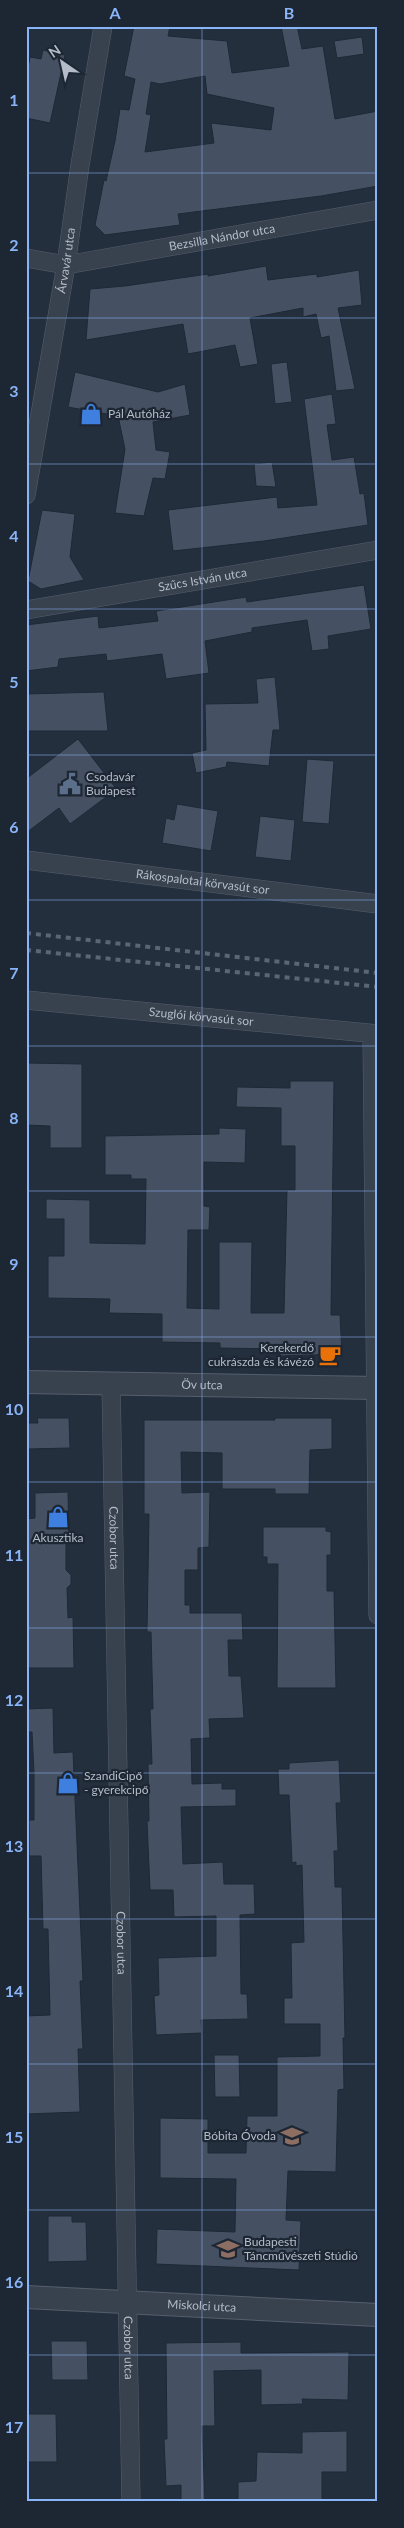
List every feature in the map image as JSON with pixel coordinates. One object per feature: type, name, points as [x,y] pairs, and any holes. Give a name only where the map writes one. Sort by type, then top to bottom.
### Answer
[{"type":"street","name":"Árvavár utca","points":[[26,495],[66,265],[103,26]]},
{"type":"street","name":"Bezsilla Nándor utca","points":[[26,258],[66,265],[378,210]]},
{"type":"street","name":"Szűcs István utca","points":[[26,610],[378,550]]},
{"type":"street","name":"Rákospalotai körvasút sor","points":[[26,860],[378,904]]},
{"type":"street","name":"Szuglói körvasút sor","points":[[26,1000],[375,1034]]},
{"type":"street","points":[[375,1034],[378,1615]]},
{"type":"street","name":"Öv utca","points":[[26,1382],[377,1388]]},
{"type":"street","name":"Czobor utca","points":[[111,1383],[131,2502]]},
{"type":"street","name":"Miskolci utca","points":[[26,2297],[378,2315]]},
{"type":"building","points":[[134,26],[170,26],[168,36],[227,41],[232,73],[289,66],[281,26],[297,26],[302,49],[323,46],[335,119],[378,111],[378,186],[321,196],[178,214],[180,225],[105,235],[95,225],[104,180],[106,181],[115,141],[120,109],[129,110],[135,79],[124,76]],"holes":[[[205,76],[207,94],[274,108],[271,130],[211,123],[214,143],[145,152],[151,115],[146,114],[151,82],[160,84]]]},
{"type":"building","points":[[362,37],[364,54],[337,58],[334,41]]},
{"type":"building","points":[[43,50],[65,55],[50,123],[26,118],[26,78],[30,57],[41,59]]},
{"type":"building","points":[[266,266],[268,280],[317,274],[317,277],[359,270],[362,305],[338,308],[355,389],[336,391],[329,336],[321,338],[316,314],[303,317],[303,308],[250,318],[258,364],[240,367],[235,345],[188,354],[183,324],[86,340],[90,289],[208,274],[208,276]]},
{"type":"building","points":[[287,362],[292,402],[275,404],[271,364]]},
{"type":"building","points":[[75,372],[158,392],[185,384],[190,415],[153,422],[156,450],[170,452],[165,479],[153,478],[144,516],[115,513],[125,449],[118,416],[68,407]]},
{"type":"building","points":[[332,394],[336,424],[327,425],[332,460],[354,457],[360,494],[364,493],[368,525],[264,541],[173,551],[168,510],[277,497],[278,508],[317,505],[304,399]]},
{"type":"building","points":[[272,462],[276,487],[256,486],[254,464]]},
{"type":"building","points":[[42,510],[75,514],[70,557],[84,580],[41,589],[28,581]]},
{"type":"building","points":[[364,585],[371,629],[328,636],[329,649],[312,651],[307,620],[252,628],[252,632],[205,641],[209,673],[166,679],[162,654],[107,661],[106,654],[59,659],[58,667],[26,671],[26,625],[98,616],[99,628],[158,621],[156,611],[246,597],[247,602]]},
{"type":"building","points":[[275,677],[280,730],[273,730],[269,766],[227,762],[226,767],[196,773],[192,753],[206,750],[205,704],[258,703],[256,679]]},
{"type":"building","points":[[104,692],[108,731],[26,731],[26,694]]},
{"type":"building","name":"Csodavár Budapest","points":[[78,739],[118,791],[107,793],[110,794],[70,824],[59,808],[26,833],[26,779]]},
{"type":"building","points":[[307,759],[334,761],[329,824],[302,822]]},
{"type":"building","points":[[177,804],[218,811],[211,851],[162,843],[166,818],[174,820]]},
{"type":"building","points":[[260,816],[295,820],[291,861],[255,857]]},
{"type":"building","points":[[26,1063],[82,1064],[82,1148],[50,1148],[50,1126],[26,1125]]},
{"type":"building","points":[[290,1081],[334,1081],[331,1315],[340,1315],[342,1354],[280,1356],[280,1349],[220,1348],[220,1343],[162,1342],[162,1314],[109,1313],[110,1299],[48,1298],[48,1256],[64,1256],[64,1219],[46,1219],[46,1199],[90,1200],[90,1243],[145,1244],[146,1179],[131,1179],[131,1175],[105,1175],[105,1136],[219,1134],[219,1128],[246,1129],[245,1163],[204,1162],[204,1206],[210,1207],[209,1230],[188,1230],[187,1308],[219,1309],[219,1242],[252,1242],[251,1313],[284,1313],[287,1190],[295,1190],[295,1146],[281,1146],[281,1108],[236,1107],[237,1087],[290,1088]]},
{"type":"building","points":[[37,1418],[69,1418],[70,1448],[26,1449],[26,1423],[38,1423]]},
{"type":"building","points":[[275,1418],[332,1418],[332,1449],[310,1450],[309,1494],[275,1494],[275,1489],[222,1489],[222,1453],[181,1452],[182,1493],[210,1492],[209,1547],[198,1548],[198,1570],[185,1570],[185,1605],[190,1605],[190,1613],[242,1613],[243,1640],[228,1640],[229,1676],[241,1676],[244,1718],[209,1719],[210,1738],[191,1739],[192,1784],[222,1783],[222,1789],[236,1789],[236,1806],[181,1807],[183,1864],[223,1862],[224,1884],[254,1884],[255,1914],[240,1915],[241,1994],[247,1994],[248,2019],[201,2020],[202,2033],[156,2035],[154,1996],[159,1995],[158,1958],[216,1956],[216,1916],[174,1917],[173,1890],[150,1890],[147,1821],[149,1821],[148,1764],[152,1764],[150,1709],[153,1709],[151,1632],[147,1632],[149,1514],[144,1514],[144,1420],[275,1420]]},
{"type":"building","points":[[68,1492],[69,1538],[66,1538],[66,1570],[71,1575],[71,1584],[67,1588],[68,1618],[73,1617],[74,1668],[26,1668],[26,1519],[35,1518],[35,1493]]},
{"type":"building","points":[[263,1527],[326,1527],[326,1531],[331,1532],[331,1555],[327,1555],[327,1591],[334,1591],[336,1688],[277,1688],[278,1564],[267,1564],[267,1557],[263,1557]]},
{"type":"building","points":[[53,1708],[54,1753],[73,1752],[83,1981],[80,1981],[83,2049],[78,2049],[80,2112],[26,2114],[26,2016],[50,2015],[48,1929],[43,1929],[41,1856],[29,1856],[29,1820],[34,1820],[34,1773],[32,1732],[26,1732],[26,1709]]},
{"type":"building","points":[[339,1760],[341,1803],[336,1803],[338,1851],[334,1851],[335,1887],[342,1887],[345,2038],[343,2038],[344,2089],[338,2090],[336,2172],[288,2171],[286,2220],[301,2221],[299,2270],[156,2264],[157,2229],[235,2232],[236,2179],[160,2178],[160,2118],[208,2119],[208,2153],[246,2153],[247,2116],[277,2116],[277,2057],[320,2056],[320,2024],[284,2024],[284,1998],[292,1998],[291,1943],[304,1942],[302,1865],[296,1866],[296,1862],[292,1863],[289,1795],[279,1795],[278,1769],[289,1769],[289,1763]]},
{"type":"building","points":[[214,2055],[239,2055],[240,2097],[215,2097]]},
{"type":"building","points":[[48,2216],[72,2216],[72,2222],[86,2222],[87,2261],[48,2262]]},
{"type":"building","points":[[51,2341],[87,2341],[88,2380],[52,2380]]},
{"type":"building","points":[[241,2342],[241,2353],[349,2352],[348,2400],[302,2399],[303,2404],[261,2405],[261,2370],[214,2371],[215,2426],[202,2426],[205,2502],[181,2502],[181,2485],[166,2486],[164,2439],[167,2439],[166,2343]]},
{"type":"building","points":[[26,2414],[56,2414],[57,2462],[26,2462]]},
{"type":"building","points":[[347,2431],[347,2472],[322,2472],[322,2502],[238,2501],[238,2482],[256,2481],[257,2452],[302,2453],[302,2432]]},
{"type":"railway","points":[[26,933],[378,973]]},
{"type":"railway","points":[[26,950],[378,987]]},
{"type":"place","name":"Pál Autóház","points":[[91,414]]},
{"type":"place","name":"Csodavár Budapest","points":[[70,784]]},
{"type":"place","name":"Kerekerdő cukrászda és kávézó","points":[[330,1355]]},
{"type":"place","name":"Akusztika","points":[[58,1517]]},
{"type":"place","name":"SzandiCipő - gyerekcipő","points":[[68,1783]]},
{"type":"place","name":"Bóbita Óvoda","points":[[292,2136]]},
{"type":"place","name":"Budapesti Táncművészeti Stúdió","points":[[228,2249]]}]
